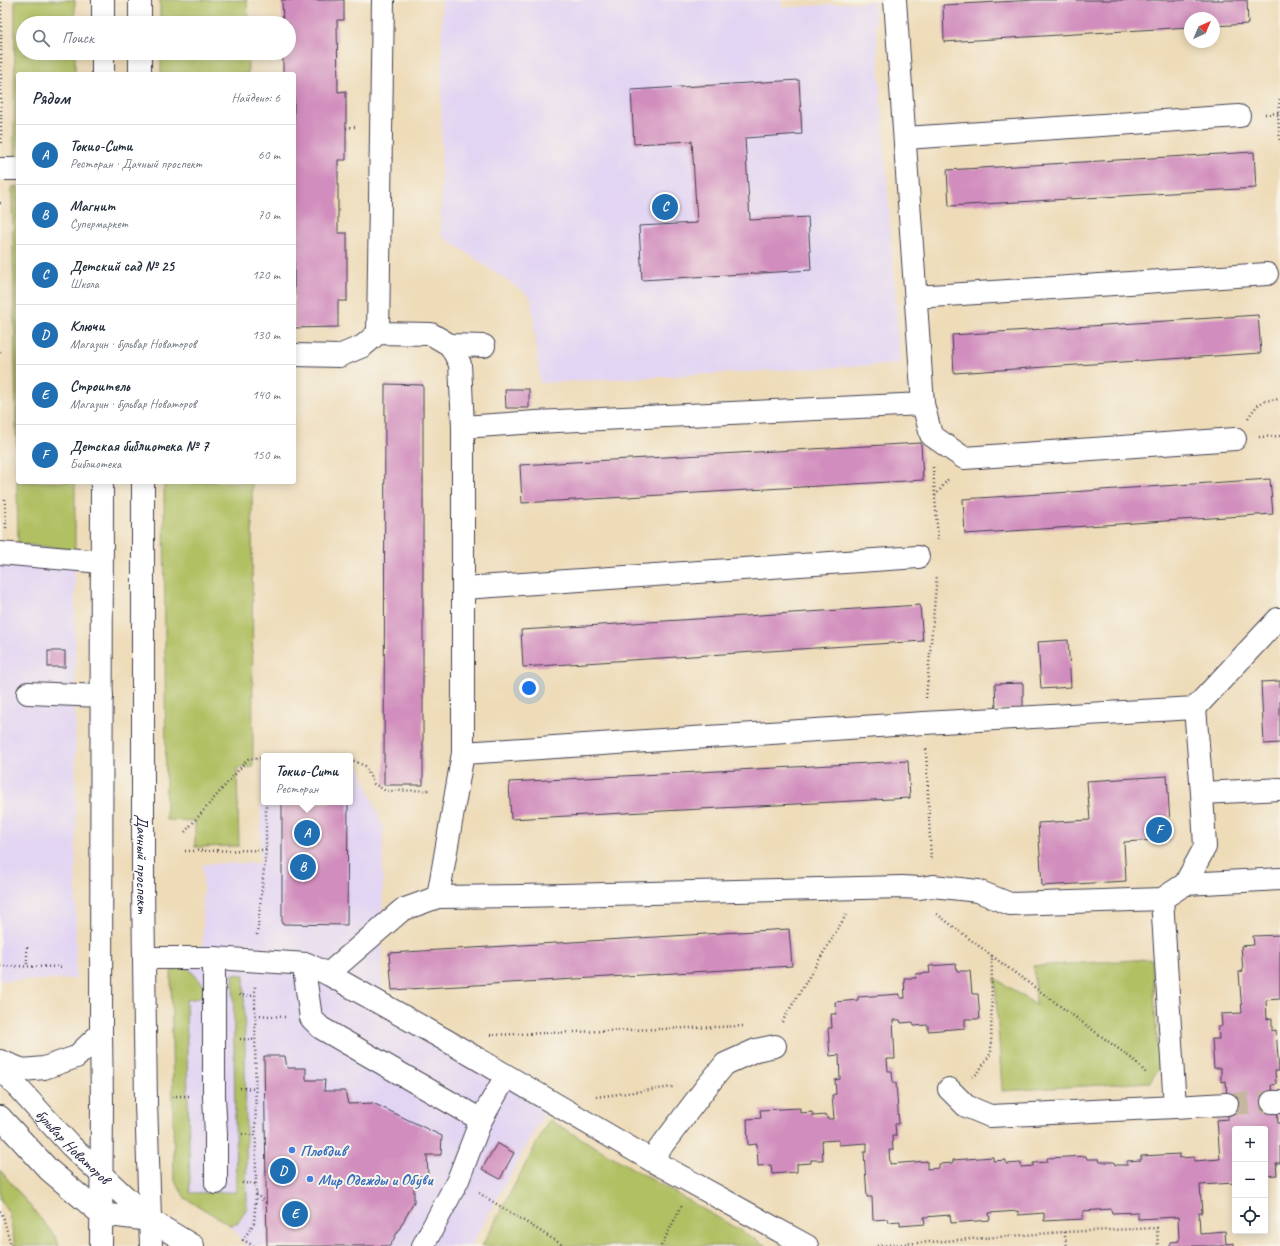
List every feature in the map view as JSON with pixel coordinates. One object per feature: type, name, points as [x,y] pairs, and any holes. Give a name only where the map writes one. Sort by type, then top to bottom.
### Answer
[{"type":"main road","points":[[103,0],[103,16]]},
{"type":"main road","points":[[140,0],[140,16]]},
{"type":"main road","points":[[378,333],[383,0]]},
{"type":"main road","points":[[895,0],[924,404],[931,435],[964,458],[1235,439]]},
{"type":"main road","points":[[103,60],[103,72]]},
{"type":"main road","points":[[140,60],[140,72]]},
{"type":"main road","points":[[905,138],[1240,116]]},
{"type":"main road","points":[[916,296],[1267,274]]},
{"type":"main road","points":[[296,355],[339,356],[363,346],[378,333],[432,334],[450,345],[484,346]]},
{"type":"main road","points":[[438,897],[463,753],[463,427],[460,364],[450,345]]},
{"type":"main road","points":[[463,427],[924,404]]},
{"type":"main road","points":[[101,1246],[102,484]]},
{"type":"main road","name":"Дачный проспект","points":[[142,484],[143,887],[146,1103],[151,1246]]},
{"type":"main road","points":[[0,552],[101,562]]},
{"type":"main road","points":[[464,588],[918,557]]},
{"type":"main road","points":[[463,753],[924,723],[1195,708],[1278,619],[1280,619]]},
{"type":"main road","points":[[28,693],[102,696]]},
{"type":"main road","points":[[328,974],[402,910],[438,897],[679,891],[902,887],[920,888],[933,886],[978,891],[1010,904],[1162,899],[1185,884],[1205,847],[1195,708]]},
{"type":"main road","points":[[1202,793],[1280,789]]},
{"type":"main road","points":[[1185,884],[1280,879]]},
{"type":"main road","points":[[1162,899],[1175,1107]]},
{"type":"main road","points":[[144,958],[214,958],[307,964],[328,974],[450,1042],[651,1160],[807,1246]]},
{"type":"main road","points":[[214,958],[216,1183]]},
{"type":"main road","points":[[307,964],[305,976],[311,1018],[321,1028],[481,1120]]},
{"type":"main road","points":[[0,1061],[23,1070],[44,1068],[76,1057],[101,1033]]},
{"type":"main road","points":[[651,1160],[725,1064],[756,1050],[775,1046]]},
{"type":"main road","name":"бульвар Новаторов","points":[[0,1068],[71,1146],[150,1220],[193,1246]]},
{"type":"main road","points":[[423,1246],[458,1180],[481,1120],[506,1076]]},
{"type":"main road","points":[[949,1089],[966,1106],[990,1116],[1227,1104]]},
{"type":"main road","name":"бульвар Новаторов","points":[[0,1117],[49,1170],[101,1214],[150,1220]]},
{"type":"path","points":[[1,0],[6,169]]},
{"type":"path","points":[[1280,99],[1278,113],[1280,144]]},
{"type":"path","points":[[1235,439],[1256,406],[1267,400],[1280,399]]},
{"type":"path","points":[[931,435],[938,541]]},
{"type":"path","points":[[933,886],[924,723],[937,571]]},
{"type":"path","points":[[185,832],[248,759],[261,758]]},
{"type":"path","points":[[353,760],[365,766],[374,784],[386,791],[457,789]]},
{"type":"path","points":[[254,1246],[243,1240],[254,1223],[256,1194],[256,1015],[254,960],[266,850],[266,805]]},
{"type":"path","points":[[185,851],[266,850]]},
{"type":"path","points":[[902,887],[992,956],[1135,1061],[1150,1077]]},
{"type":"path","points":[[780,1025],[862,888]]},
{"type":"path","points":[[27,947],[27,966]]},
{"type":"path","points":[[991,1053],[992,956]]},
{"type":"path","points":[[0,966],[63,967]]},
{"type":"path","points":[[488,1035],[748,1026]]},
{"type":"path","points":[[595,1097],[680,1086]]},
{"type":"path","points":[[458,1180],[564,1246]]},
{"type":"path","points":[[661,1246],[694,1183]]},
{"type":"path","points":[[256,1194],[266,1202]]},
{"type":"path","points":[[0,1211],[3,1216],[11,1246]]},
{"type":"path","points":[[877,1246],[1064,1232],[1157,1228],[1158,1246]]},
{"type":"path","points":[[1064,1232],[1067,1246]]},
{"type":"shaded area","points":[[442,0],[781,0],[782,8],[874,1],[900,364],[540,383],[531,297],[441,235]]},
{"type":"shaded area","points":[[0,543],[75,550],[76,979],[0,981]]},
{"type":"shaded area","points":[[353,767],[360,767],[383,827],[382,1010],[548,1107],[471,1246],[246,1246],[230,1225],[185,1198],[174,1179],[171,972],[188,967],[203,945],[203,864],[260,863],[261,805],[353,805]]},
{"type":"green space","points":[[15,0],[75,0],[75,16],[16,16],[16,60],[75,60],[75,72],[16,72],[16,156],[14,156]]},
{"type":"green space","points":[[160,0],[247,0],[248,16],[160,16]]},
{"type":"green space","points":[[161,60],[248,60],[248,72],[161,72]]},
{"type":"green space","points":[[16,186],[16,425],[12,187]]},
{"type":"green space","points":[[17,484],[75,484],[75,550],[18,544]]},
{"type":"green space","points":[[164,484],[252,484],[253,767],[237,768],[239,846],[195,847],[195,821],[166,820]]},
{"type":"green space","points":[[1152,959],[1159,1068],[1150,1082],[1002,1091],[995,978],[1036,1005],[1034,966]]},
{"type":"green space","points":[[179,966],[188,968],[205,986],[204,993],[199,998],[186,1000],[190,1193],[236,1192],[233,974],[244,975],[247,1208],[237,1224],[230,1225],[185,1198],[174,1179],[171,972]]},
{"type":"green space","points":[[549,1120],[767,1246],[482,1246]]},
{"type":"green space","points":[[0,1170],[57,1239],[59,1246],[15,1246],[9,1213],[0,1199]]},
{"type":"building","points":[[282,0],[344,0],[344,20],[337,20],[338,92],[346,91],[346,160],[338,160],[338,233],[347,233],[347,301],[338,301],[338,327],[296,328],[296,72],[283,72],[283,60],[296,60],[296,16],[283,16]]},
{"type":"building","points":[[1035,0],[1247,0],[1248,24],[1220,26],[1220,12],[1184,12],[1184,27],[944,42],[943,5]]},
{"type":"building","points":[[799,80],[802,134],[745,138],[750,220],[808,217],[811,270],[642,280],[639,226],[697,223],[692,141],[634,144],[631,90]]},
{"type":"building","points":[[1254,152],[1256,188],[949,206],[947,170]]},
{"type":"building","points":[[1258,315],[1261,353],[954,373],[952,335]]},
{"type":"building","points":[[385,384],[423,385],[423,785],[384,785]]},
{"type":"building","points":[[505,389],[529,389],[529,408],[506,408]]},
{"type":"building","points":[[921,443],[923,480],[522,503],[520,465]]},
{"type":"building","points":[[1270,479],[1273,514],[965,534],[963,499]]},
{"type":"building","points":[[920,605],[923,641],[523,667],[521,630]]},
{"type":"building","points":[[1068,640],[1071,687],[1041,689],[1038,642]]},
{"type":"building","points":[[48,651],[65,651],[65,667],[48,667]]},
{"type":"building","points":[[1280,681],[1280,743],[1264,744],[1261,682]]},
{"type":"building","points":[[1023,683],[1023,709],[996,710],[995,684]]},
{"type":"building","points":[[908,761],[910,798],[511,819],[509,782]]},
{"type":"building","points":[[1167,776],[1171,839],[1124,842],[1126,881],[1042,886],[1038,823],[1090,820],[1087,781]]},
{"type":"building","points":[[282,805],[348,805],[347,925],[282,924]]},
{"type":"building","points":[[789,929],[792,966],[392,990],[389,953]]},
{"type":"building","points":[[1280,935],[1280,999],[1266,1000],[1267,1019],[1272,1018],[1272,1031],[1276,1030],[1279,1071],[1275,1071],[1276,1084],[1271,1085],[1273,1110],[1277,1109],[1278,1123],[1280,1123],[1280,1163],[1276,1163],[1277,1175],[1268,1176],[1268,1126],[1232,1126],[1232,1183],[1200,1185],[1202,1213],[1199,1213],[1200,1233],[1225,1231],[1226,1244],[1234,1243],[1234,1246],[1170,1246],[1170,1242],[1179,1241],[1178,1217],[1138,1219],[1138,1212],[1112,1213],[1111,1209],[1083,1211],[1083,1219],[1044,1221],[1044,1213],[1018,1215],[1018,1211],[989,1213],[990,1220],[951,1223],[950,1215],[924,1217],[925,1224],[900,1226],[900,1221],[888,1222],[888,1219],[873,1220],[872,1197],[867,1197],[864,1152],[867,1152],[867,1143],[839,1145],[839,1140],[822,1141],[823,1160],[811,1160],[811,1163],[797,1164],[797,1172],[772,1174],[771,1165],[758,1166],[757,1144],[748,1145],[747,1119],[761,1118],[760,1110],[800,1108],[800,1113],[812,1112],[813,1116],[827,1115],[827,1119],[834,1119],[832,1095],[836,1094],[835,1080],[840,1079],[839,1055],[830,1056],[828,1028],[832,1028],[831,1014],[836,1014],[835,1002],[858,1000],[858,997],[900,994],[900,998],[905,998],[904,978],[916,978],[916,974],[930,973],[929,966],[956,964],[957,971],[970,971],[972,994],[978,994],[980,1019],[965,1019],[965,1028],[928,1031],[928,1025],[914,1026],[913,1022],[901,1023],[900,1020],[893,1020],[895,1059],[887,1059],[888,1071],[892,1071],[893,1083],[896,1083],[899,1124],[895,1124],[896,1136],[892,1136],[893,1150],[889,1150],[890,1164],[927,1161],[927,1169],[939,1168],[939,1164],[953,1163],[953,1160],[993,1157],[993,1161],[1006,1160],[1006,1164],[1021,1163],[1021,1167],[1033,1166],[1033,1163],[1047,1162],[1047,1158],[1086,1156],[1087,1159],[1099,1159],[1100,1162],[1114,1162],[1115,1165],[1127,1165],[1127,1161],[1141,1160],[1141,1156],[1180,1154],[1180,1158],[1194,1157],[1194,1161],[1220,1159],[1217,1120],[1228,1119],[1226,1081],[1221,1082],[1221,1068],[1214,1068],[1212,1039],[1219,1039],[1218,1026],[1222,1026],[1221,1014],[1242,1013],[1239,972],[1243,971],[1241,946],[1254,945],[1253,936]]},
{"type":"building","points":[[264,1056],[285,1056],[287,1068],[306,1068],[306,1080],[325,1080],[324,1091],[345,1091],[348,1104],[373,1103],[442,1136],[441,1155],[427,1155],[428,1176],[414,1176],[414,1202],[390,1246],[267,1246]]},
{"type":"building","points":[[497,1143],[514,1153],[500,1179],[482,1169]]},
{"type":"tunnel","points":[[1227,1104],[1272,1102]]},
{"type":"place","name":"Детский сад № 25","points":[[665,207]]},
{"type":"place","name":"Детская библиотека № 7","points":[[1159,830]]},
{"type":"place","name":"Токио-Сити","points":[[307,833]]},
{"type":"place","name":"Магнит","points":[[303,867]]},
{"type":"place","name":"Пловдив","points":[[292,1150]]},
{"type":"place","name":"Ключи","points":[[283,1171]]},
{"type":"place","name":"Мир Одежды и Обуви","points":[[310,1179]]},
{"type":"place","name":"Строитель","points":[[295,1214]]}]
